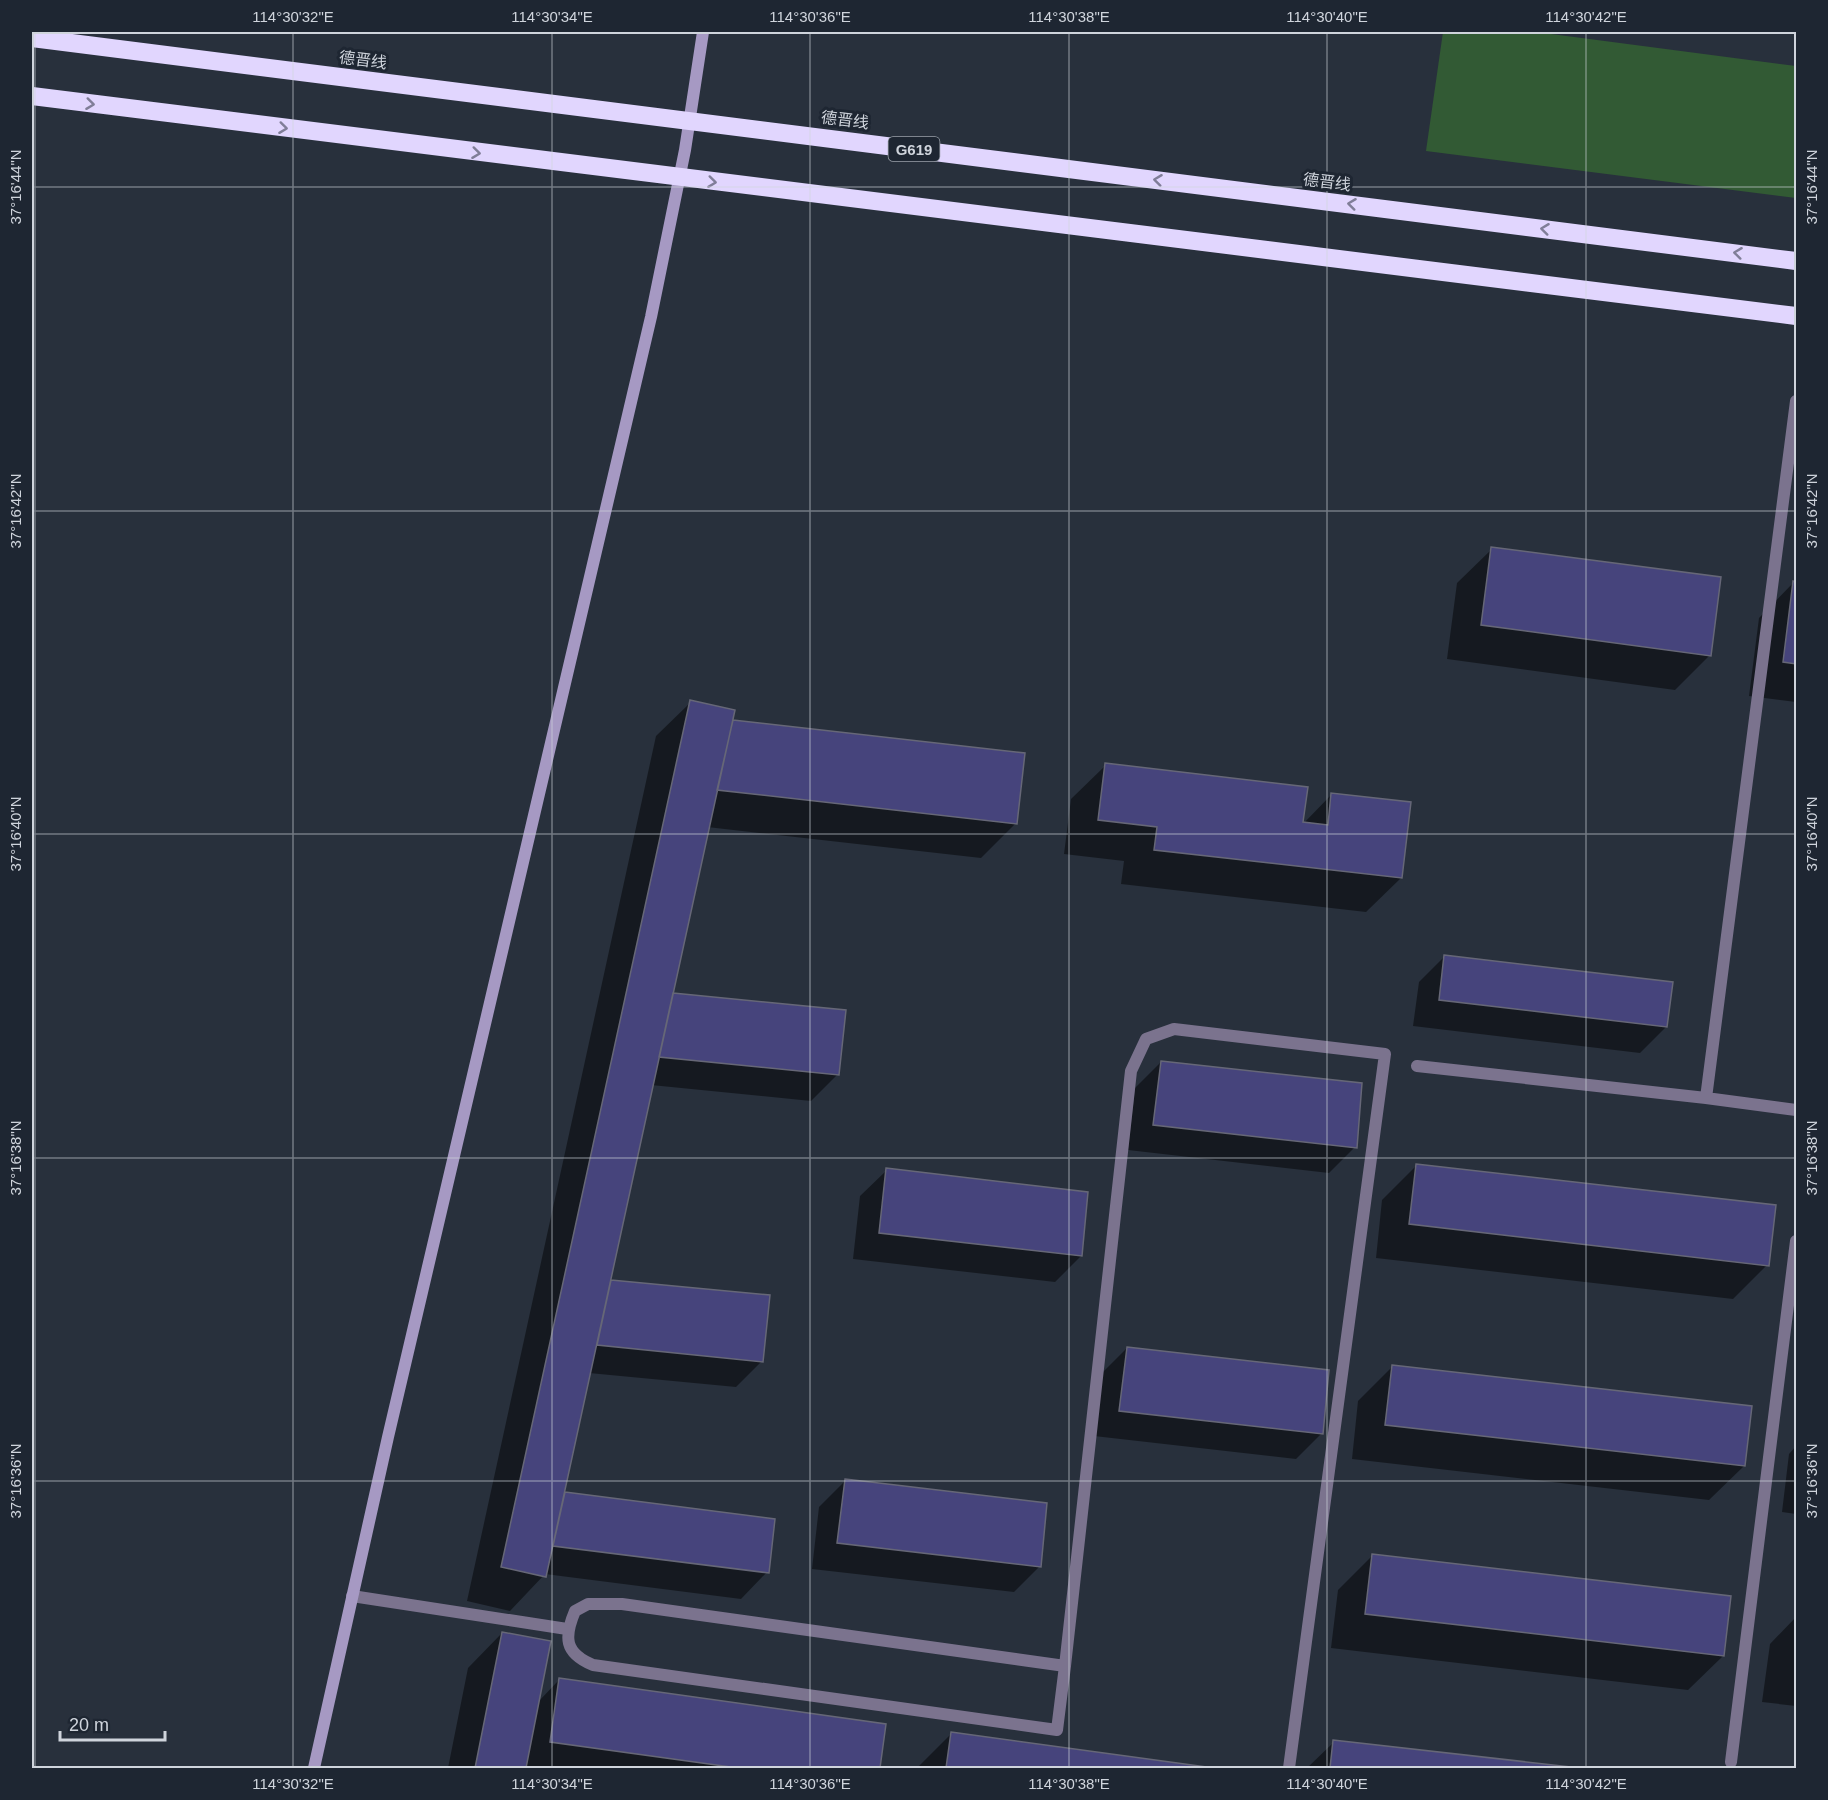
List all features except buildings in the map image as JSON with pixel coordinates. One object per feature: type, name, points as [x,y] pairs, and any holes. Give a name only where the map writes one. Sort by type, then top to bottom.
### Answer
[{"type":"highway","name":"德晋线","points":[[32,38],[1797,261]]},
{"type":"highway","points":[[32,96],[1797,316]]},
{"type":"main road","points":[[314,1768],[352,1596],[651,317],[679,178],[703,32]]},
{"type":"lane","points":[[1706,1098],[1797,401]]},
{"type":"lane","points":[[1065,1666],[622,1604],[588,1604],[575,1611],[567,1629],[568,1645],[582,1660],[593,1665],[1057,1730],[1065,1666],[1131,1071],[1146,1039],[1174,1029],[1385,1054],[1289,1768]]},
{"type":"lane","points":[[1417,1066],[1797,1110]]},
{"type":"lane","points":[[1731,1762],[1797,1241]]},
{"type":"lane","points":[[352,1596],[567,1629]]},
{"type":"green space","points":[[1443,32],[1536,32],[1796,66],[1796,198],[1426,151]]}]
